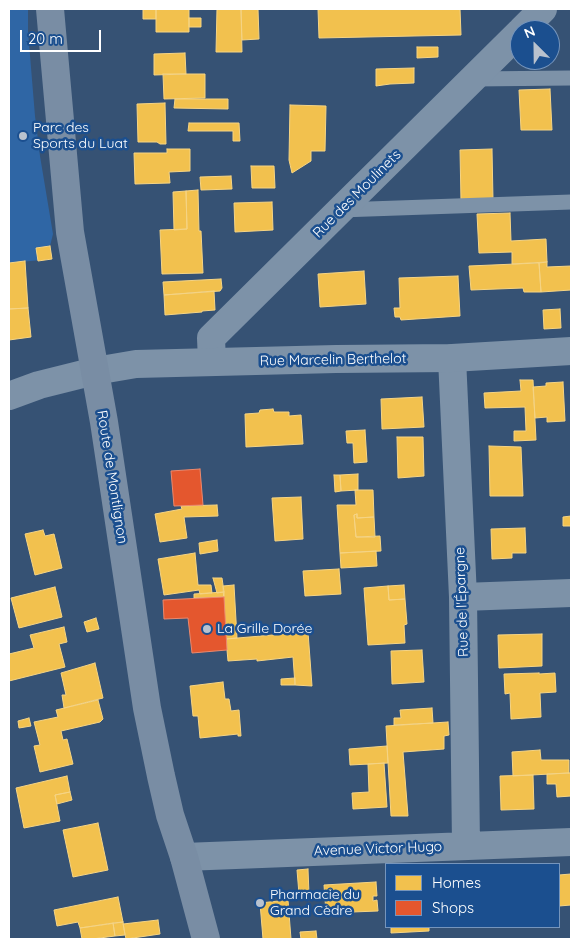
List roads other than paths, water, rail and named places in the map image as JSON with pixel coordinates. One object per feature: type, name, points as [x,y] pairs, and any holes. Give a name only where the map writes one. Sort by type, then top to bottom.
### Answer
[{"type":"main road","name":"Route de Montlignon","points":[[50,9],[70,232],[104,422],[147,708],[168,805],[206,939]]},
{"type":"street","name":"Rue des Moulinets","points":[[532,20],[543,9]]},
{"type":"street","name":"Rue des Moulinets","points":[[212,362],[210,338],[510,42]]},
{"type":"street","name":"Rue Marcelin Berthelot","points":[[9,396],[39,385],[95,371],[136,364],[452,358],[571,351]]},
{"type":"street","name":"Rue de l'Épargne","points":[[452,358],[462,597],[466,846]]},
{"type":"street","points":[[462,597],[571,593]]},
{"type":"street","name":"Avenue Victor Hugo","points":[[184,856],[571,842]]},
{"type":"lane","points":[[473,79],[571,78]]},
{"type":"lane","points":[[340,210],[571,202]]},
{"type":"place","name":"Parc des Sports du Luat","points":[[23,136]]},
{"type":"place","name":"La Grille Dorée","points":[[207,629]]},
{"type":"place","name":"Pharmacie du Grand Cèdre","points":[[260,903]]}]
